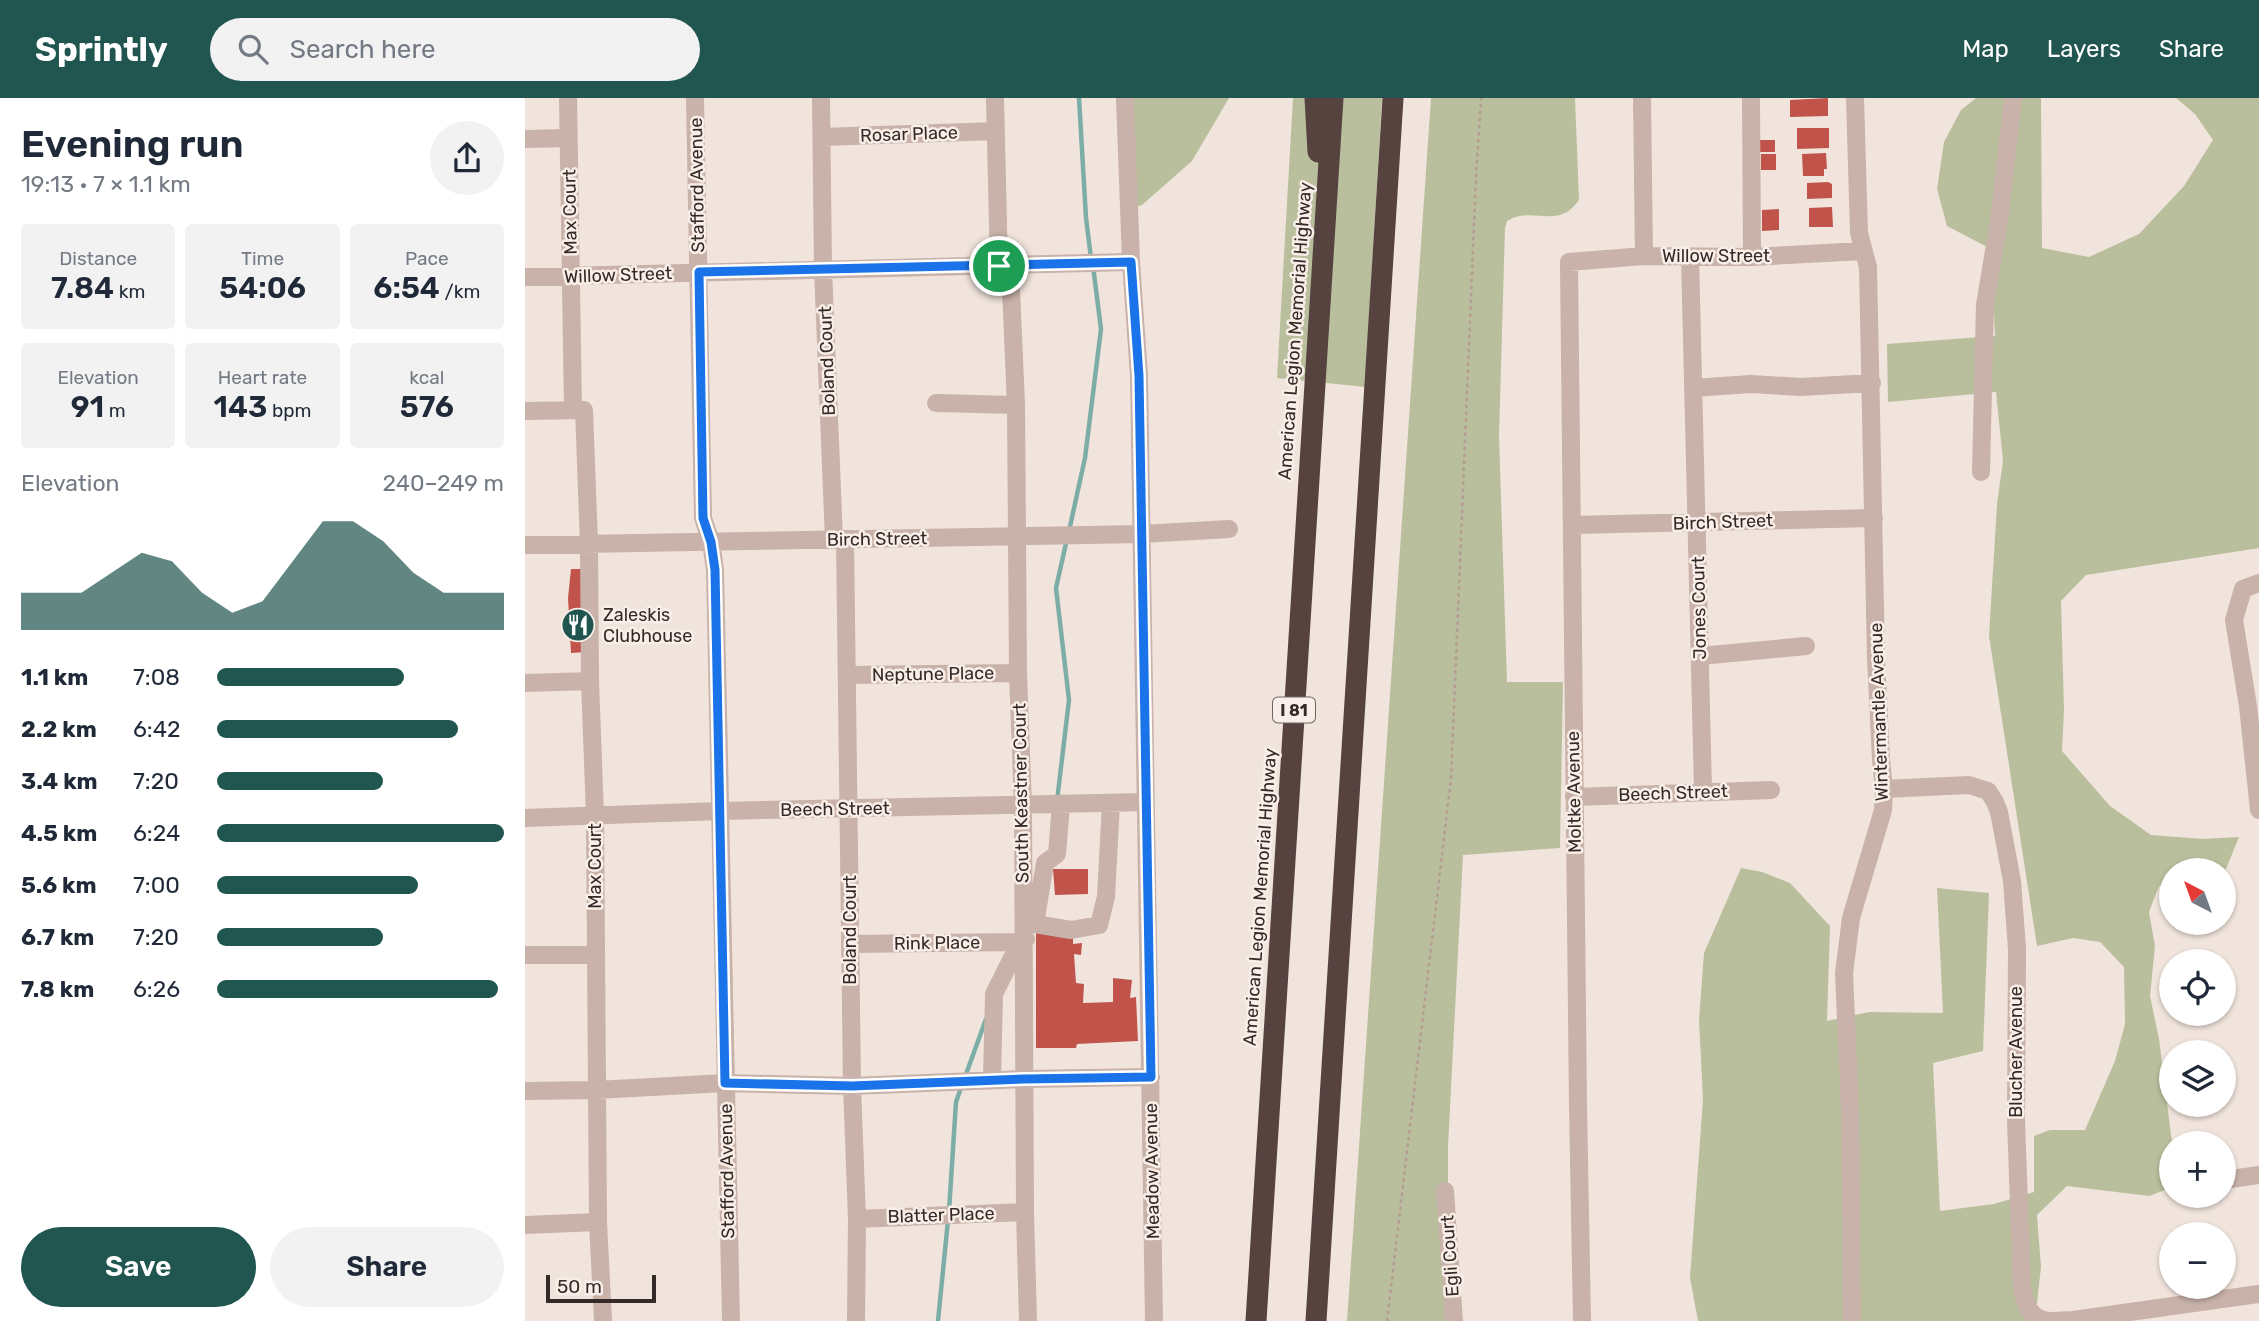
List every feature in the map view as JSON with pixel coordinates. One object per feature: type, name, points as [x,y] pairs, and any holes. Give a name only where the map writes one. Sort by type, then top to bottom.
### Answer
[{"type":"highway","points":[[1315,98],[1323,256]]},
{"type":"highway","name":"American Legion Memorial Highway","points":[[1256,1321],[1333,98]]},
{"type":"highway","points":[[1316,1321],[1393,98]]},
{"type":"street","name":"Max Court","points":[[568,98],[571,276],[589,544],[595,815],[598,1222],[603,1321]]},
{"type":"street","name":"Stafford Avenue","points":[[695,98],[703,518],[711,542],[715,570],[730,1321]]},
{"type":"street","name":"Boland Court","points":[[821,98],[823,270],[847,675],[852,1086],[857,1219],[856,1321]]},
{"type":"street","name":"South Keastner Court","points":[[995,98],[1004,266],[1016,405],[1028,1321]]},
{"type":"street","name":"Meadow Avenue","points":[[1125,98],[1131,262],[1139,376],[1153,1321]]},
{"type":"street","points":[[1642,98],[1644,256]]},
{"type":"street","points":[[1751,98],[1752,257]]},
{"type":"street","name":"Wintermantle Avenue","points":[[1852,1321],[1850,1108],[1844,972],[1851,918],[1883,810],[1884,789],[1876,657],[1868,267],[1859,233],[1856,98]]},
{"type":"street","points":[[1981,472],[1985,305],[1999,221],[2013,98]]},
{"type":"street","name":"Rosar Place","points":[[822,137],[996,131]]},
{"type":"street","points":[[525,139],[568,138]]},
{"type":"street","name":"Willow Street","points":[[1569,262],[1644,256],[1752,257],[1863,251]]},
{"type":"street","name":"Jones Court","points":[[1691,257],[1703,791]]},
{"type":"street","name":"Willow Street","points":[[525,277],[1131,262]]},
{"type":"street","name":"Moltke Avenue","points":[[1569,262],[1582,1321]]},
{"type":"street","points":[[1693,388],[1751,384],[1801,387],[1872,383]]},
{"type":"street","points":[[936,402],[1016,405]]},
{"type":"street","points":[[525,411],[579,410]]},
{"type":"street","name":"Birch Street","points":[[1572,525],[1874,518]]},
{"type":"street","name":"Birch Street","points":[[525,545],[1142,534],[1229,529]]},
{"type":"street","points":[[2259,583],[2242,589],[2234,620],[2248,706],[2259,810]]},
{"type":"street","points":[[1700,656],[1806,646]]},
{"type":"street","name":"Neptune Place","points":[[847,675],[1018,673]]},
{"type":"street","points":[[525,683],[590,681]]},
{"type":"street","name":"Blucher Avenue","points":[[1884,789],[1969,785],[1988,791],[1999,811],[2012,881],[2017,949],[2016,1120],[2022,1290],[2026,1306],[2032,1315],[2044,1321],[2052,1321]]},
{"type":"street","name":"Beech Street","points":[[1574,797],[1771,790]]},
{"type":"street","name":"Beech Street","points":[[525,818],[1146,802]]},
{"type":"street","points":[[1035,924],[1071,930],[1099,925],[1107,897],[1111,803]]},
{"type":"street","points":[[992,1080],[994,994],[1012,957],[1035,924],[1045,863],[1057,854],[1061,805]]},
{"type":"street","name":"Rink Place","points":[[850,944],[1024,942]]},
{"type":"street","points":[[525,955],[595,955]]},
{"type":"street","points":[[525,1091],[725,1083],[852,1086],[1151,1077]]},
{"type":"street","points":[[2236,1178],[2259,1175]]},
{"type":"street","name":"Egli Court","points":[[1445,1191],[1454,1321]]},
{"type":"street","name":"Blatter Place","points":[[857,1219],[1025,1212]]},
{"type":"street","points":[[525,1225],[598,1222]]},
{"type":"street","points":[[2052,1321],[2259,1294]]},
{"type":"path","points":[[1387,1321],[1451,779],[1475,176],[1481,98]]},
{"type":"green space","points":[[1120,98],[1229,98],[1192,161],[1142,205],[1123,211]]},
{"type":"green space","points":[[1293,98],[1382,98],[1365,387],[1277,378]]},
{"type":"green space","points":[[1431,98],[1575,98],[1579,200],[1562,214],[1516,217],[1507,221],[1505,228],[1499,436],[1507,682],[1563,682],[1560,848],[1463,855],[1448,1147],[1448,1321],[1347,1321]]},
{"type":"green space","points":[[1976,98],[2041,98],[2042,248],[2089,257],[2139,234],[2184,186],[2213,140],[2195,114],[2176,98],[2259,98],[2259,548],[2086,575],[2061,601],[2064,710],[2062,751],[2110,806],[2151,835],[2203,839],[2239,837],[2230,858],[2159,858],[2159,886],[2149,912],[2155,946],[2150,996],[2159,1040],[2159,1117],[2169,1117],[2170,1131],[2159,1131],[2159,1192],[2149,1196],[2067,1186],[2037,1215],[2041,1267],[2035,1321],[1698,1321],[1690,1278],[1703,1099],[1699,1020],[1704,953],[1741,868],[1762,872],[1790,883],[1830,926],[1827,1021],[1869,1012],[1943,1013],[1937,888],[1989,893],[1983,1051],[1933,1063],[1940,1211],[1994,1204],[2034,1192],[2034,1136],[2050,1130],[2085,1130],[2115,1061],[2125,1024],[2124,967],[2100,942],[2073,938],[2037,946],[1989,636],[1997,504],[2003,461],[1996,392],[1888,402],[1887,344],[1995,336],[1991,249],[1947,226],[1937,189],[1944,142],[1961,110]]},
{"type":"building","points":[[1828,98],[1828,116],[1790,117],[1790,100]]},
{"type":"building","points":[[1797,128],[1829,128],[1829,148],[1797,149]]},
{"type":"building","points":[[1760,140],[1775,140],[1775,152],[1760,152]]},
{"type":"building","points":[[1826,153],[1827,169],[1824,169],[1824,176],[1803,176],[1802,154]]},
{"type":"building","points":[[1761,154],[1776,154],[1776,170],[1761,170]]},
{"type":"building","points":[[1807,183],[1832,184],[1832,198],[1807,199]]},
{"type":"building","points":[[1832,207],[1833,227],[1809,227],[1809,208]]},
{"type":"building","points":[[1779,209],[1779,230],[1762,231],[1762,210]]},
{"type":"building","name":"Zaleskis Clubhouse","points":[[571,569],[585,569],[586,652],[571,653],[568,598]]},
{"type":"building","points":[[1053,869],[1088,869],[1088,894],[1055,895]]},
{"type":"building","points":[[1036,933],[1073,934],[1073,944],[1082,943],[1081,955],[1074,954],[1076,983],[1084,984],[1083,1003],[1113,1002],[1113,978],[1132,980],[1130,998],[1136,997],[1138,1041],[1077,1044],[1076,1048],[1036,1048]]},
{"type":"waterway","points":[[1079,98],[1091,258]]},
{"type":"waterway","points":[[1069,531],[1085,458],[1101,329],[1093,266]]},
{"type":"waterway","points":[[1057,801],[1069,700],[1056,588],[1067,539]]},
{"type":"waterway","points":[[965,1077],[986,1019]]},
{"type":"waterway","points":[[949,1211],[956,1102],[962,1085]]},
{"type":"waterway","points":[[938,1321],[948,1220]]},
{"type":"place","name":"Zaleskis Clubhouse","points":[[578,625]]},
{"type":"route","points":[[1131,262],[1139,376],[1151,1077],[852,1086],[725,1083],[715,570],[711,542],[703,518],[699,272],[999,266],[1131,262]]}]
